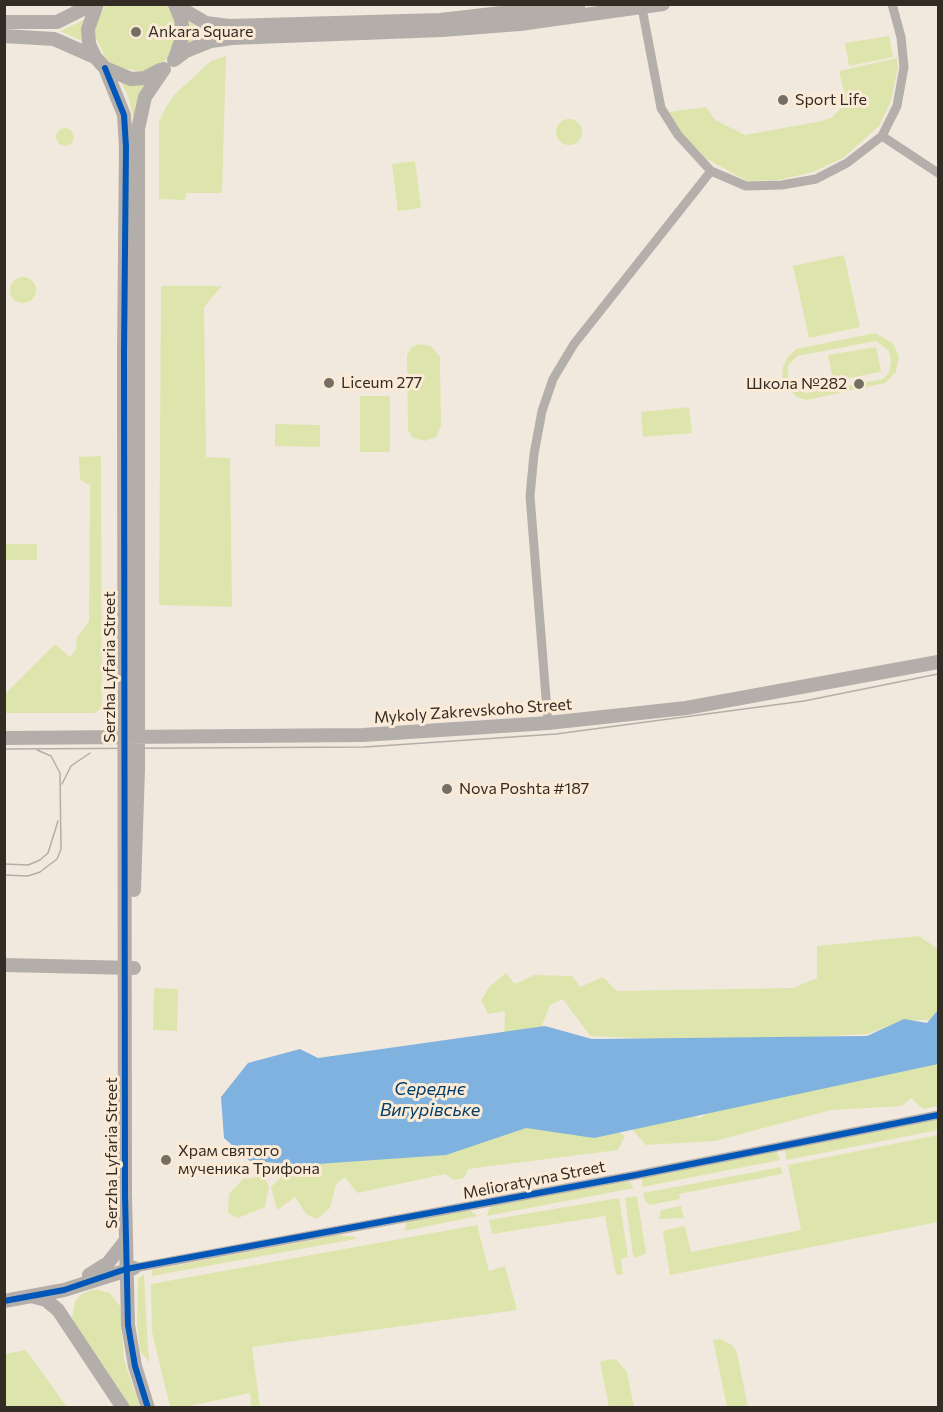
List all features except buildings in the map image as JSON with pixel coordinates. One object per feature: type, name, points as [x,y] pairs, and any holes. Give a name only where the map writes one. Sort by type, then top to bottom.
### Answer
[{"type":"street","points":[[4,22],[57,22],[95,4]]},
{"type":"street","points":[[95,4],[88,29],[89,44],[95,57],[105,68],[131,79],[145,78],[186,51],[211,41],[232,38],[442,30],[663,4]]},
{"type":"street","points":[[174,5],[206,23],[229,26],[440,20],[579,4]]},
{"type":"street","points":[[642,8],[658,102],[678,135],[711,171],[746,186],[783,185],[816,179],[847,163],[882,136],[897,106],[904,67],[902,37],[892,4]]},
{"type":"street","points":[[169,64],[183,35],[181,20],[174,5]]},
{"type":"street","points":[[4,36],[54,39],[95,57]]},
{"type":"street","name":"Serzha Lyfaria Street","points":[[130,1269],[131,738],[138,129],[145,97],[169,64]]},
{"type":"street","name":"Serzha Lyfaria Street","points":[[105,68],[124,115],[126,147],[131,738]]},
{"type":"street","points":[[882,136],[939,173]]},
{"type":"street","points":[[548,723],[530,496],[534,454],[542,411],[553,380],[574,344],[711,171]]},
{"type":"street","name":"Mykoly Zakrevskoho Street","points":[[4,738],[363,735],[548,723],[686,708],[939,662]]},
{"type":"street","points":[[4,964],[130,968]]},
{"type":"street","name":"Serzha Lyfaria Street","points":[[130,968],[126,1240],[130,1269]]},
{"type":"street","name":"Melioratyvna Street","points":[[130,1269],[636,1175],[939,1115]]},
{"type":"street","points":[[64,1290],[102,1268],[126,1240]]},
{"type":"street","points":[[4,1301],[64,1290],[130,1269],[128,1287],[131,1348],[148,1407]]},
{"type":"street","points":[[32,1296],[46,1300],[58,1310],[123,1407]]},
{"type":"green space","points":[[106,5],[166,5],[176,21],[177,35],[166,60],[143,72],[117,67],[106,59],[95,36],[96,22]]},
{"type":"green space","points":[[85,19],[86,43],[60,31],[73,25]]},
{"type":"green space","points":[[188,21],[196,26],[216,32],[188,43]]},
{"type":"green space","points":[[889,36],[893,57],[849,66],[845,43]]},
{"type":"green space","points":[[226,56],[222,193],[186,193],[185,200],[159,199],[159,122],[166,107],[175,94],[211,61]]},
{"type":"green space","points":[[897,58],[898,67],[891,101],[879,126],[843,158],[813,172],[779,180],[747,181],[707,159],[681,133],[669,112],[706,107],[715,120],[745,135],[822,121],[832,117],[842,107],[845,96],[839,71]]},
{"type":"green space","points":[[120,81],[150,83],[135,126],[128,96]]},
{"type":"green space","points":[[569,119],[578,123],[582,132],[578,141],[569,145],[560,141],[556,132],[560,123]]},
{"type":"green space","points":[[61,128],[69,128],[74,133],[72,144],[61,146],[56,141],[56,133]]},
{"type":"green space","points":[[415,161],[421,208],[398,211],[392,164]]},
{"type":"green space","points":[[844,255],[860,327],[809,338],[793,266]]},
{"type":"green space","points":[[23,277],[32,281],[36,290],[32,299],[23,303],[14,299],[10,290],[14,281]]},
{"type":"green space","points":[[161,286],[222,286],[204,307],[206,457],[230,458],[232,607],[159,605]]},
{"type":"green space","points":[[875,333],[893,343],[899,357],[896,372],[885,383],[807,400],[797,397],[786,387],[782,378],[783,367],[788,357],[796,349]],"holes":[[[876,341],[889,351],[891,361],[889,372],[883,379],[807,393],[796,389],[788,378],[788,366],[797,356]]]},
{"type":"green space","points":[[418,344],[431,346],[440,357],[441,426],[436,437],[425,441],[413,438],[408,430],[407,355],[411,348]]},
{"type":"green space","points":[[876,347],[881,372],[833,381],[828,355]]},
{"type":"green space","points":[[360,396],[390,396],[390,452],[360,452]]},
{"type":"green space","points":[[689,407],[692,433],[643,437],[641,412]]},
{"type":"green space","points":[[275,424],[320,425],[320,447],[275,446]]},
{"type":"green space","points":[[101,456],[102,707],[95,713],[5,713],[5,694],[55,644],[70,657],[76,649],[77,637],[89,621],[90,485],[80,480],[79,457]]},
{"type":"green space","points":[[5,544],[37,544],[37,560],[5,560]]},
{"type":"green space","points":[[919,936],[938,949],[938,1014],[935,1020],[904,1020],[867,1034],[722,1042],[590,1036],[563,999],[550,1005],[540,1031],[504,1037],[505,1011],[488,1014],[481,1000],[490,986],[506,973],[515,984],[534,975],[572,976],[580,987],[603,977],[617,991],[793,988],[817,978],[817,946]]},
{"type":"green space","points":[[154,988],[178,989],[177,1031],[153,1030]]},
{"type":"green space","points":[[938,1054],[938,1106],[923,1109],[911,1098],[902,1106],[831,1110],[715,1141],[646,1145],[630,1127],[652,1110],[700,1118],[729,1098]]},
{"type":"green space","points":[[938,1117],[938,1130],[787,1160],[784,1148]]},
{"type":"green space","points":[[536,1120],[602,1124],[625,1136],[618,1150],[468,1169],[464,1178],[454,1180],[445,1174],[357,1193],[345,1177],[336,1184],[330,1208],[317,1219],[306,1214],[295,1197],[277,1210],[271,1187],[299,1160]]},
{"type":"green space","points":[[938,1135],[938,1222],[670,1275],[663,1233],[665,1230],[685,1226],[691,1252],[801,1230],[788,1165]]},
{"type":"green space","points":[[776,1149],[780,1160],[642,1187],[642,1177]]},
{"type":"green space","points":[[781,1167],[782,1174],[679,1194],[680,1199],[650,1205],[646,1202],[643,1193]]},
{"type":"green space","points":[[264,1176],[269,1186],[265,1207],[238,1218],[228,1213],[229,1194],[243,1179]]},
{"type":"green space","points":[[629,1181],[634,1188],[487,1216],[490,1206]]},
{"type":"green space","points":[[637,1196],[646,1253],[636,1258],[633,1255],[625,1198]]},
{"type":"green space","points":[[619,1198],[628,1257],[621,1259],[623,1274],[616,1275],[605,1216],[492,1234],[489,1220]]},
{"type":"green space","points":[[681,1206],[684,1218],[659,1219],[661,1210]]},
{"type":"green space","points":[[468,1209],[478,1216],[404,1231],[407,1221]]},
{"type":"green space","points":[[477,1225],[489,1271],[505,1266],[517,1310],[252,1347],[260,1407],[246,1407],[251,1406],[250,1393],[185,1407],[170,1407],[152,1332],[151,1284]]},
{"type":"green space","points":[[338,1235],[356,1237],[356,1239],[152,1276],[152,1270]]},
{"type":"green space","points":[[144,1274],[150,1363],[140,1351],[137,1323],[138,1279]]},
{"type":"green space","points":[[94,1289],[110,1293],[120,1306],[124,1360],[140,1407],[127,1407],[72,1318],[75,1302],[80,1295]]},
{"type":"green space","points":[[721,1339],[733,1346],[737,1353],[748,1407],[727,1407],[713,1340]]},
{"type":"green space","points":[[26,1350],[67,1407],[5,1408],[5,1354]]},
{"type":"green space","points":[[617,1360],[627,1372],[634,1407],[609,1407],[600,1362]]},
{"type":"water","name":"Середнє Вигурівське","points":[[938,1010],[938,1064],[594,1138],[526,1128],[446,1155],[303,1165],[250,1161],[224,1138],[221,1097],[248,1063],[300,1049],[318,1058],[545,1026],[592,1039],[867,1036],[904,1019],[927,1023]]},
{"type":"tram line","points":[[4,749],[365,747],[556,734],[804,701],[938,674]]},
{"type":"tram line","points":[[4,875],[28,876],[40,872],[57,859],[61,849],[60,773],[51,756],[37,750]]},
{"type":"tram line","points":[[62,784],[71,766],[90,753]]},
{"type":"tram line","points":[[4,864],[28,865],[40,860],[48,853],[58,821]]},
{"type":"cycle path","points":[[105,68],[124,115],[126,147],[124,353],[125,1195],[128,1325],[135,1366],[148,1408]]},
{"type":"cycle path","points":[[4,1301],[64,1290],[126,1269],[636,1175],[938,1115]]},
{"type":"place","name":"Ankara Square","points":[[136,32]]},
{"type":"place","name":"Sport Life","points":[[783,100]]},
{"type":"place","name":"Liceum 277","points":[[329,383]]},
{"type":"place","name":"Школа №282","points":[[859,384]]},
{"type":"place","name":"Nova Poshta #187","points":[[447,789]]},
{"type":"place","name":"Храм святого мученика Трифона","points":[[166,1160]]}]
